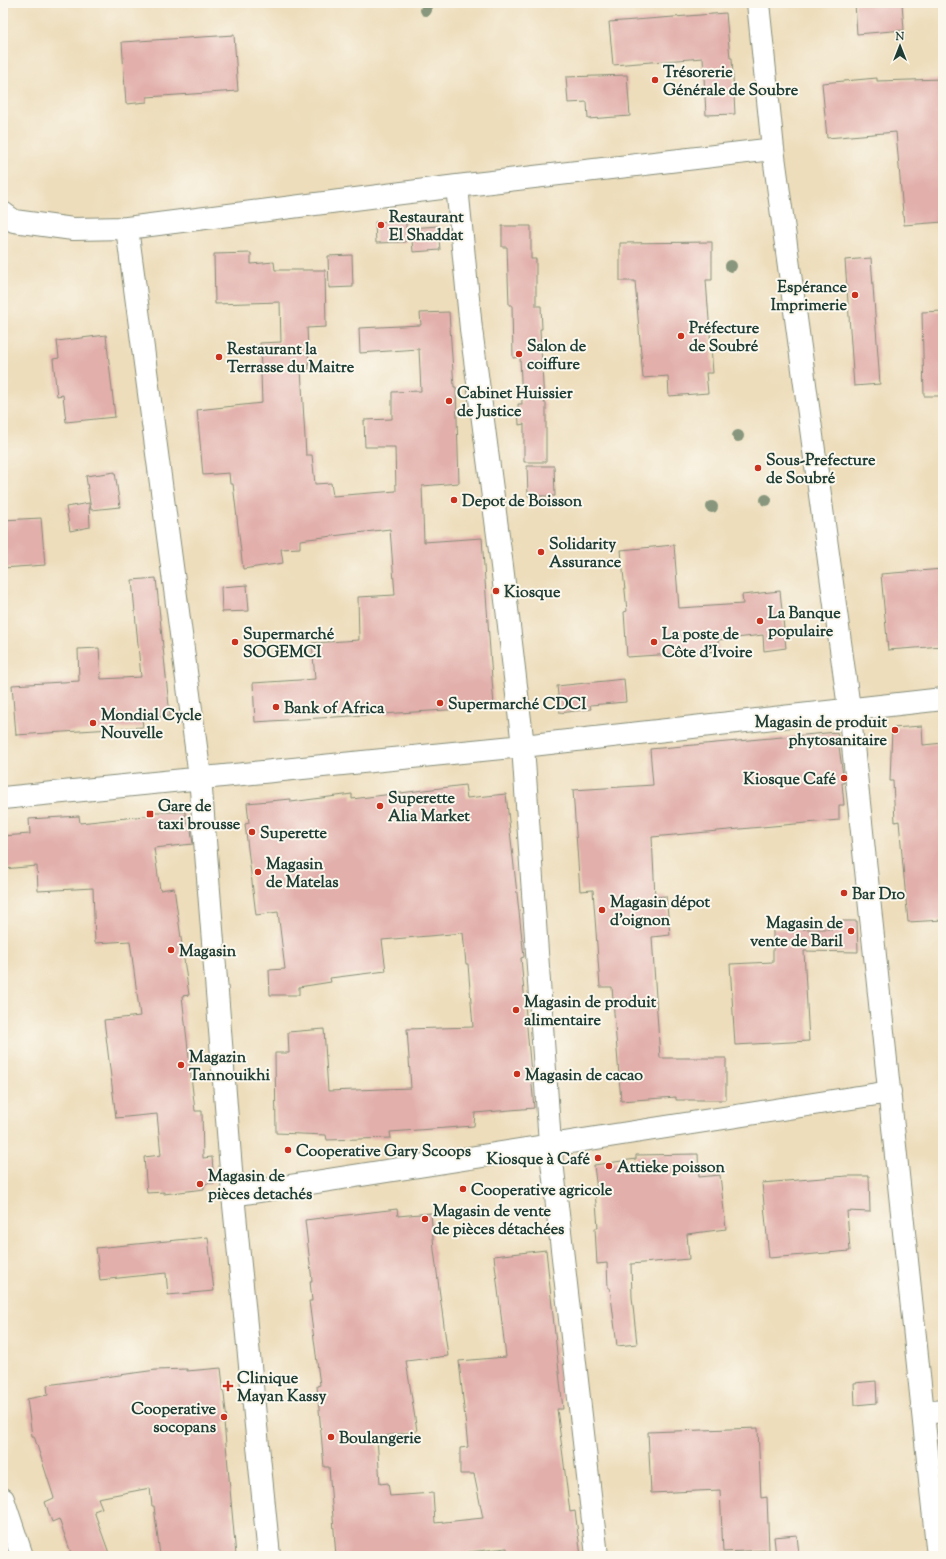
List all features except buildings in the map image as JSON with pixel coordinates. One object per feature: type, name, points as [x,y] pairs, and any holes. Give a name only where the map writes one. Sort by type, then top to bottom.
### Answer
[{"type":"street","points":[[758,3],[773,149],[849,708],[890,1092],[933,1412],[938,1556]]},
{"type":"street","points":[[3,213],[14,221],[73,228],[127,228],[457,186],[773,149]]},
{"type":"street","points":[[457,186],[471,329],[502,566],[523,746],[550,1144],[597,1556]]},
{"type":"street","points":[[127,228],[200,777],[233,1195],[269,1556]]},
{"type":"street","points":[[3,798],[200,777],[523,746],[849,708],[943,699]]},
{"type":"street","points":[[233,1195],[550,1144],[890,1092]]},
{"type":"street","points":[[3,1499],[22,1556]]},
{"type":"place","name":"Trésorerie Générale de Soubre","points":[[655,80]]},
{"type":"place","name":"Restaurant El Shaddat","points":[[381,225]]},
{"type":"place","name":"Espérance Imprimerie","points":[[855,295]]},
{"type":"place","name":"Préfecture de Soubré","points":[[681,336]]},
{"type":"place","name":"Salon de coiffure","points":[[519,354]]},
{"type":"place","name":"Restaurant la Terrasse du Maitre","points":[[219,357]]},
{"type":"place","name":"Cabinet Huissier de Justice","points":[[449,401]]},
{"type":"place","name":"Sous-Prefecture de Soubré","points":[[758,468]]},
{"type":"place","name":"Depot de Boisson","points":[[454,500]]},
{"type":"place","name":"Solidarity Assurance","points":[[541,552]]},
{"type":"place","name":"Kiosque","points":[[496,591]]},
{"type":"place","name":"La Banque populaire","points":[[760,621]]},
{"type":"place","name":"Supermarché SOGEMCI","points":[[235,642]]},
{"type":"place","name":"La poste de Côte d'Ivoire","points":[[654,642]]},
{"type":"place","name":"Supermarché CDCI","points":[[440,703]]},
{"type":"place","name":"Bank of Africa","points":[[276,707]]},
{"type":"place","name":"Mondial Cycle Nouvelle","points":[[93,723]]},
{"type":"place","name":"Magasin de produit phytosanitaire","points":[[895,730]]},
{"type":"place","name":"Kiosque Café","points":[[844,778]]},
{"type":"place","name":"Superette Alia Market","points":[[380,806]]},
{"type":"place","name":"Gare de taxi brousse","points":[[150,814]]},
{"type":"place","name":"Superette","points":[[252,832]]},
{"type":"place","name":"Magasin de Matelas","points":[[258,872]]},
{"type":"place","name":"Bar D10","points":[[844,893]]},
{"type":"place","name":"Magasin dépot d'oignon","points":[[602,910]]},
{"type":"place","name":"Magasin de vente de Baril","points":[[851,931]]},
{"type":"place","name":"Magasin","points":[[171,950]]},
{"type":"place","name":"Magasin de produit alimentaire","points":[[516,1010]]},
{"type":"place","name":"Magazin Tannouikhi","points":[[181,1065]]},
{"type":"place","name":"Magasin de cacao","points":[[517,1074]]},
{"type":"place","name":"Cooperative Gary Scoops","points":[[288,1150]]},
{"type":"place","name":"Kiosque à Café","points":[[598,1158]]},
{"type":"place","name":"Attieke poisson","points":[[609,1166]]},
{"type":"place","name":"Magasin de pièces detachés","points":[[200,1184]]},
{"type":"place","name":"Cooperative agricole","points":[[463,1189]]},
{"type":"place","name":"Magasin de vente de pièces détachées","points":[[425,1219]]},
{"type":"place","name":"Clinique Mayan Kassy","points":[[228,1386]]},
{"type":"place","name":"Cooperative socopans","points":[[224,1417]]},
{"type":"place","name":"Boulangerie","points":[[331,1437]]}]
